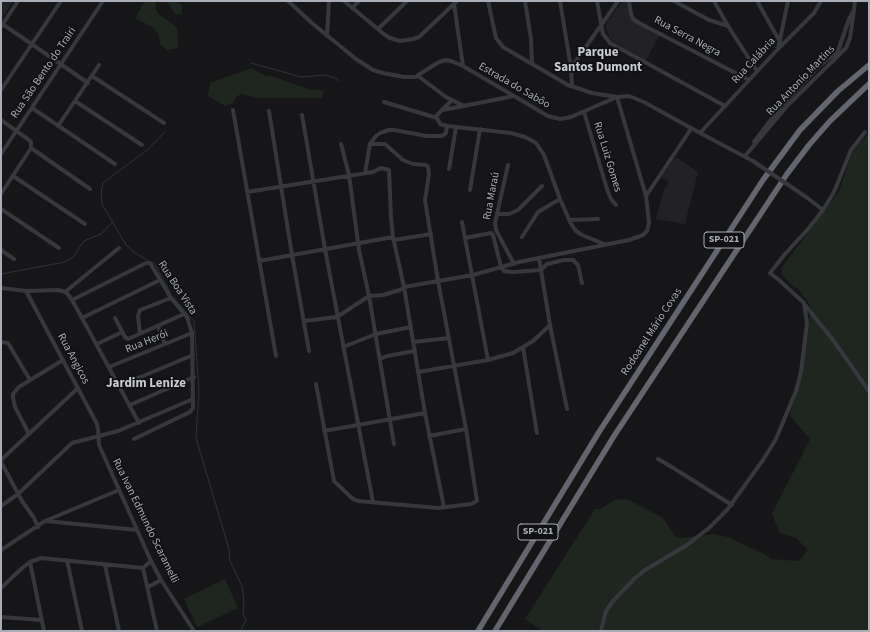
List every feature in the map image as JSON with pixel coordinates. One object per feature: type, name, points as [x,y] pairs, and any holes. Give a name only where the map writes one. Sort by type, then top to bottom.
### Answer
[{"type":"highway","name":"Rodoanel Mário Covas","points":[[478,631],[599,432],[763,180],[800,130],[838,91],[869,65]]},
{"type":"highway","name":"SP-021","points":[[494,631],[614,436],[784,178],[809,145],[830,121],[869,84]]},
{"type":"street","points":[[18,1],[2,25],[88,83]]},
{"type":"street","points":[[1,90],[61,1]]},
{"type":"street","name":"Rua São Bento do Trairi","points":[[1,154],[103,1]]},
{"type":"street","points":[[288,1],[327,36],[356,59],[373,70],[404,77],[418,76],[452,100],[464,106]]},
{"type":"street","points":[[327,36],[329,1]]},
{"type":"street","points":[[344,1],[390,38],[400,41],[413,40],[419,37],[456,3]]},
{"type":"street","points":[[352,8],[359,1]]},
{"type":"street","points":[[378,29],[407,1]]},
{"type":"street","points":[[304,321],[337,317],[369,296],[383,295],[404,288],[473,275],[539,258],[637,238],[644,235],[647,231],[649,223],[646,196],[617,98],[592,93],[572,86],[508,50],[498,42],[493,30],[488,1]]},
{"type":"street","points":[[525,1],[531,39],[532,64]]},
{"type":"street","points":[[560,1],[572,68],[572,86]]},
{"type":"street","points":[[597,1],[601,25],[605,37],[615,47],[725,106]]},
{"type":"street","points":[[572,68],[618,1]]},
{"type":"street","name":"Rua Serra Negra","points":[[629,1],[633,19],[639,23],[749,80]]},
{"type":"street","points":[[674,1],[709,20],[728,26]]},
{"type":"street","points":[[714,1],[757,71]]},
{"type":"street","points":[[757,1],[779,40]]},
{"type":"street","points":[[778,49],[788,1]]},
{"type":"street","name":"Rua Calábria","points":[[700,133],[757,71],[814,13],[820,1]]},
{"type":"street","name":"Rua Antonio Martins","points":[[745,156],[788,105],[846,48],[850,38],[855,1]]},
{"type":"street","points":[[456,3],[463,66]]},
{"type":"street","points":[[752,147],[755,140],[782,105],[818,67],[838,51],[849,19],[854,10]]},
{"type":"street","name":"Estrada do Sabôo","points":[[418,76],[443,60],[451,61],[463,66],[548,116],[560,119],[584,112],[623,96],[635,97],[691,129],[745,156],[823,210]]},
{"type":"street","points":[[58,126],[99,65]]},
{"type":"street","points":[[92,76],[164,123]]},
{"type":"street","points":[[443,110],[514,96]]},
{"type":"street","points":[[437,118],[439,113],[452,100]]},
{"type":"street","points":[[75,102],[142,145]]},
{"type":"street","points":[[384,102],[437,118],[440,124],[447,126],[511,133],[534,141],[544,155],[560,199],[569,220],[576,231],[605,244]]},
{"type":"street","points":[[32,108],[115,164]]},
{"type":"street","points":[[232,110],[276,356]]},
{"type":"street","points":[[269,111],[280,186],[310,351]]},
{"type":"street","name":"Rua Luiz Gomes","points":[[584,112],[609,195],[616,205]]},
{"type":"street","points":[[302,115],[337,317],[373,502]]},
{"type":"street","points":[[1,120],[30,141],[31,148],[1,194]]},
{"type":"street","points":[[365,173],[370,144],[376,136],[384,131],[394,130],[427,136],[442,136],[446,133],[447,126]]},
{"type":"street","points":[[449,169],[456,127]]},
{"type":"street","points":[[470,190],[480,129]]},
{"type":"street","points":[[646,196],[691,129]]},
{"type":"street","points":[[865,132],[851,150],[834,192],[823,210],[785,254],[770,274],[779,280],[804,303],[833,340],[869,391]]},
{"type":"street","points":[[341,144],[349,176],[359,250],[376,334],[394,444]]},
{"type":"street","points":[[316,384],[334,481],[352,499],[358,501],[438,508],[471,504],[477,501],[466,429],[438,281],[425,200],[429,174],[428,167],[426,165],[413,164],[403,160],[385,144],[370,144]]},
{"type":"street","points":[[31,148],[90,189]]},
{"type":"street","name":"Rua Maraú","points":[[508,165],[495,223],[496,230],[514,264]]},
{"type":"street","points":[[247,192],[373,172],[381,168],[389,170],[393,238],[404,288],[425,413],[444,507]]},
{"type":"street","points":[[13,176],[85,224]]},
{"type":"street","points":[[497,214],[509,214],[518,210],[542,186]]},
{"type":"street","points":[[522,237],[538,212],[560,199]]},
{"type":"street","points":[[1,209],[59,248]]},
{"type":"street","points":[[569,220],[598,219]]},
{"type":"street","points":[[462,222],[488,360]]},
{"type":"street","points":[[465,238],[491,233],[493,235],[501,267],[504,271],[513,272],[541,270],[547,264],[564,260],[573,260],[578,265],[582,283]]},
{"type":"street","points":[[259,261],[359,243],[431,234]]},
{"type":"street","points":[[65,292],[120,248]]},
{"type":"street","points":[[1,250],[14,259]]},
{"type":"street","points":[[539,258],[550,325],[567,409]]},
{"type":"street","name":"Rua Boa Vista","points":[[72,300],[150,263],[152,264],[171,298],[190,323],[192,333],[194,406],[192,410],[134,439]]},
{"type":"street","points":[[82,318],[160,280]]},
{"type":"street","points":[[1,288],[58,290],[65,292],[72,300],[110,367],[138,423]]},
{"type":"street","name":"Rua Angicos","points":[[26,290],[97,424],[98,437]]},
{"type":"street","points":[[140,333],[138,316],[140,310],[171,298]]},
{"type":"street","points":[[601,631],[606,611],[613,601],[635,578],[699,536],[716,521],[732,504],[770,450],[796,391],[807,323],[804,303]]},
{"type":"street","points":[[115,318],[125,337],[128,339],[184,314]]},
{"type":"street","points":[[418,372],[488,360],[513,353],[533,341],[550,325]]},
{"type":"street","points":[[158,326],[165,344]]},
{"type":"street","points":[[343,347],[376,334],[411,327]]},
{"type":"street","points":[[97,344],[122,332]]},
{"type":"street","name":"Rua Herói","points":[[110,367],[192,333]]},
{"type":"street","points":[[413,342],[449,338]]},
{"type":"street","points":[[1,342],[8,343],[30,380]]},
{"type":"street","points":[[523,347],[537,433]]},
{"type":"street","points":[[380,359],[387,356],[415,351]]},
{"type":"street","points":[[119,386],[193,355]]},
{"type":"street","points":[[29,434],[15,407],[13,398],[15,391],[63,360]]},
{"type":"street","points":[[130,405],[194,377]]},
{"type":"street","points":[[38,526],[18,494],[1,461],[78,388]]},
{"type":"street","points":[[1,506],[18,494],[72,443],[118,431],[193,398]]},
{"type":"street","points":[[324,431],[425,413]]},
{"type":"street","points":[[430,436],[466,429]]},
{"type":"street","name":"Rua Ivan Edmundo Scaramelli","points":[[98,437],[99,445],[152,561],[162,580],[194,631]]},
{"type":"street","points":[[658,460],[675,468],[732,504]]},
{"type":"street","points":[[1,550],[45,521],[119,490]]},
{"type":"street","points":[[45,521],[137,530]]},
{"type":"street","points":[[1,588],[21,568],[30,562],[41,558],[143,568],[152,561]]},
{"type":"street","points":[[67,560],[82,631]]},
{"type":"street","points":[[30,562],[44,631]]},
{"type":"street","points":[[105,565],[120,631]]},
{"type":"street","points":[[143,568],[157,631]]},
{"type":"street","points":[[148,587],[162,580]]},
{"type":"street","points":[[1,617],[42,620]]},
{"type":"shaded area","points":[[1,1],[13,1],[2,18],[1,18]]},
{"type":"shaded area","points":[[145,1],[158,1],[156,2],[155,6],[158,14],[177,27],[178,48],[167,50],[160,44],[159,35],[152,27],[135,18]]},
{"type":"shaded area","points":[[167,1],[175,1],[182,5],[182,13],[176,15]]},
{"type":"shaded area","points":[[623,1],[628,1],[630,17],[660,34],[646,60],[615,43],[609,38],[606,27],[608,20]]},
{"type":"shaded area","points":[[251,68],[266,76],[272,76],[308,89],[324,91],[322,98],[258,98],[241,94],[236,97],[233,103],[225,106],[208,96],[210,83]]},
{"type":"shaded area","points":[[869,133],[869,631],[543,631],[525,619],[595,509],[601,509],[611,502],[619,499],[629,500],[663,518],[675,536],[684,538],[713,534],[728,537],[766,555],[771,559],[799,561],[808,550],[796,538],[780,533],[772,514],[810,439],[790,416],[811,307],[799,290],[789,283],[782,275],[782,267],[839,191],[851,156],[856,147]]},
{"type":"shaded area","points":[[676,157],[698,172],[685,224],[656,219],[664,190],[669,182],[661,177]]},
{"type":"shaded area","points":[[225,579],[238,608],[197,627],[184,599]]},
{"type":"waterway","points":[[251,63],[301,77],[325,75],[339,81]]},
{"type":"waterway","points":[[149,261],[135,253],[126,245],[102,204],[101,193],[103,183],[147,150],[165,132]]},
{"type":"waterway","points":[[1,274],[65,262],[73,257],[84,241],[101,234],[113,222]]},
{"type":"waterway","points":[[152,262],[155,264],[170,292]]},
{"type":"waterway","points":[[172,296],[194,321],[199,391],[196,438],[229,549],[230,561],[242,586],[244,601],[243,614],[246,619],[241,631]]},
{"type":"district","name":"Parque Santos Dumont","points":[[598,60]]},
{"type":"district","name":"Jardim Lenize","points":[[146,384]]}]
